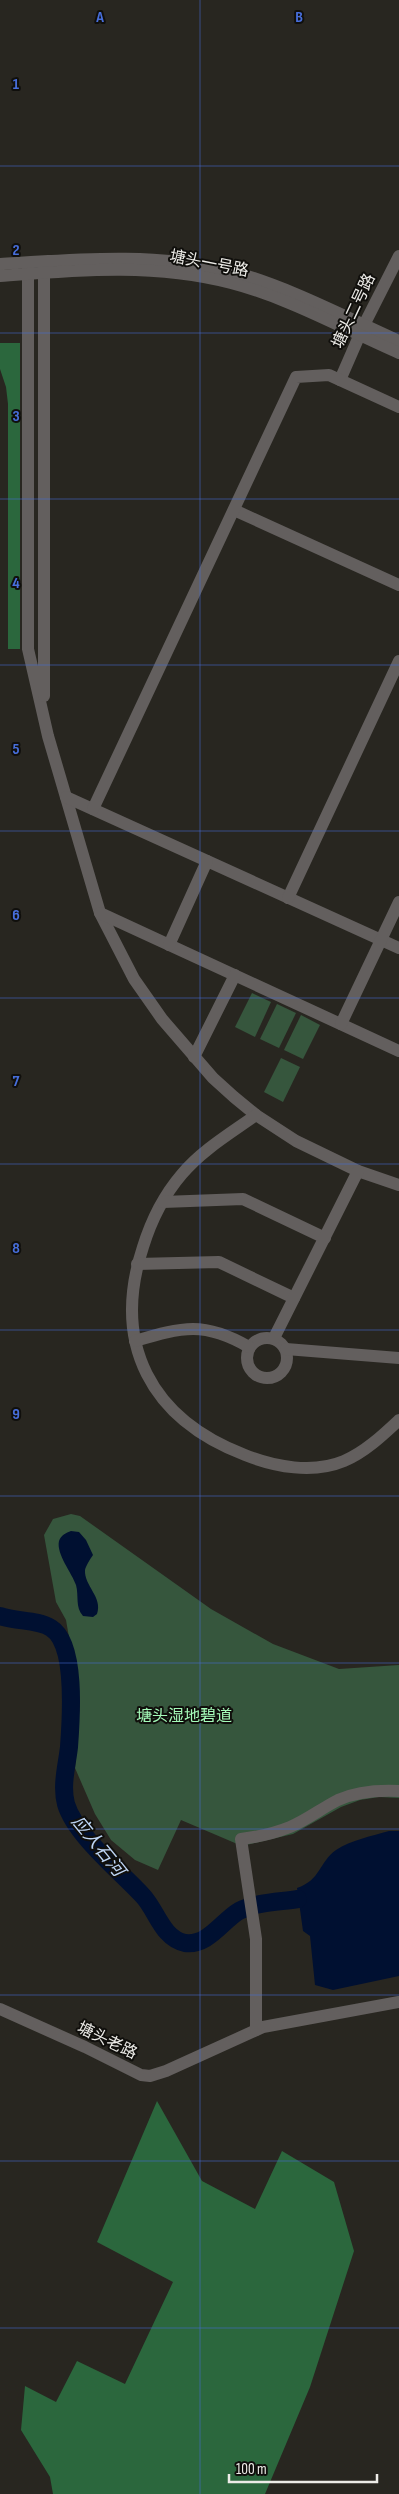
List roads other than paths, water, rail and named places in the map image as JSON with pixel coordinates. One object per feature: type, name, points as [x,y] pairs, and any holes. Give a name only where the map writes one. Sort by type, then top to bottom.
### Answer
[{"type":"street","name":"塘头二号路","points":[[340,380],[362,330],[399,256]]},
{"type":"street","name":"塘头一号路","points":[[0,264],[28,268],[126,257],[204,266],[257,279],[362,330],[399,353]]},
{"type":"street","points":[[44,267],[44,716]]},
{"type":"street","name":"塘头一号路","points":[[0,276],[28,268]]},
{"type":"street","points":[[28,268],[28,649],[66,797],[100,913],[122,957],[148,999],[194,1057],[214,1078],[256,1115],[296,1141],[358,1171],[399,1185]]},
{"type":"street","name":"塘头一号路","points":[[362,330],[399,341]]},
{"type":"street","points":[[93,810],[296,377],[329,375],[399,407]]},
{"type":"street","points":[[234,510],[399,585]]},
{"type":"street","points":[[288,898],[399,661]]},
{"type":"street","points":[[66,797],[399,948]]},
{"type":"street","points":[[169,945],[207,861]]},
{"type":"street","points":[[341,1024],[399,902]]},
{"type":"street","points":[[100,913],[399,1051]]},
{"type":"street","points":[[194,1057],[235,975]]},
{"type":"street","points":[[256,1115],[192,1163],[173,1186],[150,1227],[136,1264],[131,1289],[135,1340],[147,1377],[161,1397],[181,1418],[197,1431],[226,1447],[274,1465],[311,1468],[344,1461],[372,1444],[399,1420]]},
{"type":"street","points":[[274,1338],[358,1171]]},
{"type":"street","points":[[163,1202],[242,1199],[325,1238]]},
{"type":"street","points":[[136,1264],[219,1262],[294,1298]]},
{"type":"street","points":[[135,1340],[176,1329],[191,1328],[219,1332],[249,1347]]},
{"type":"street","points":[[274,1338],[286,1349],[288,1358],[285,1367],[272,1378],[263,1378],[249,1368],[246,1356],[249,1347],[258,1339],[274,1338]]},
{"type":"street","points":[[286,1349],[399,1358]]},
{"type":"street","points":[[256,2030],[256,1939],[241,1839],[290,1827],[338,1800],[358,1793],[379,1790],[399,1791]]},
{"type":"street","name":"塘头老路","points":[[0,2009],[85,2047],[141,2075],[150,2076],[166,2071],[271,2024],[399,2002]]},
{"type":"water","points":[[71,1531],[79,1532],[86,1540],[93,1555],[88,1562],[85,1576],[98,1602],[97,1614],[93,1617],[83,1616],[81,1613],[78,1605],[76,1585],[60,1552],[60,1539],[64,1534]]},
{"type":"water","points":[[389,1831],[399,1831],[399,1976],[333,1990],[315,1985],[310,1936],[303,1931],[297,1888],[311,1880],[336,1850],[355,1841]]},
{"type":"waterway","name":"应人石河","points":[[0,1616],[45,1625],[51,1628],[59,1637],[69,1666],[71,1702],[69,1747],[64,1783],[66,1804],[79,1828],[100,1853],[143,1896],[171,1936],[185,1943],[201,1941],[239,1911],[260,1904],[298,1899]]},
{"type":"park label","name":"塘头湿地碧道","points":[[184,1716]]}]
